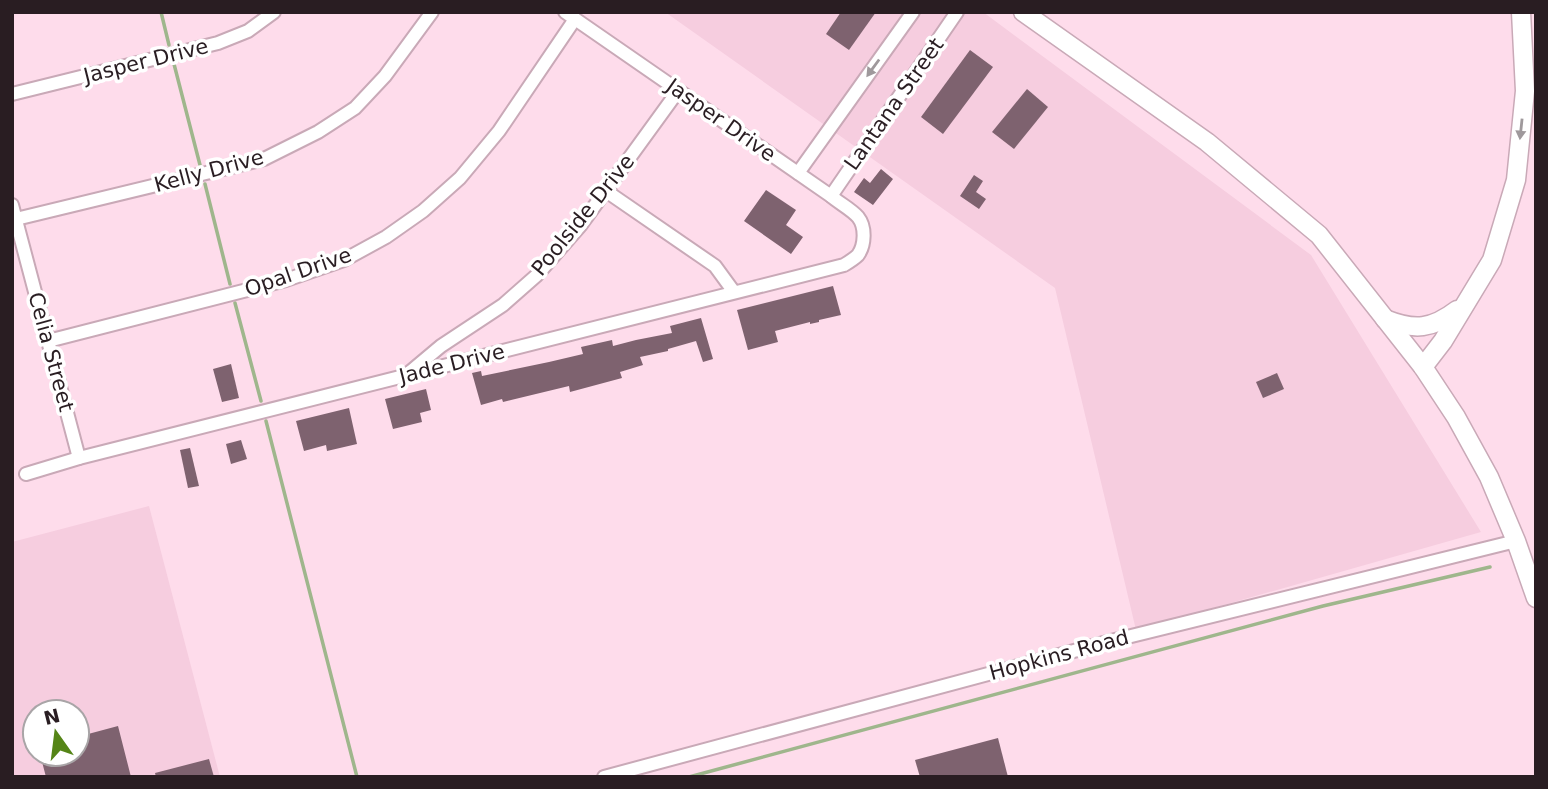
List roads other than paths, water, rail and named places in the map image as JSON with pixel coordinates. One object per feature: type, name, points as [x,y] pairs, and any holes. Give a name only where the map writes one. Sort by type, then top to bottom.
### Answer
[{"type":"main road","points":[[1023,12],[1207,142],[1319,235],[1423,367],[1456,416],[1489,477],[1536,598]]},
{"type":"main road","points":[[1423,367],[1443,341],[1492,260],[1516,180],[1525,90],[1521,12]]},
{"type":"main road","points":[[1385,319],[1412,327],[1426,326],[1441,322],[1465,303]]},
{"type":"street","name":"Jasper Drive","points":[[12,93],[218,43],[248,31],[274,12]]},
{"type":"street","name":"Kelly Drive","points":[[16,219],[264,159],[318,132],[355,108],[385,76],[432,12]]},
{"type":"street","name":"Lantana Street","points":[[798,173],[913,12]]},
{"type":"street","name":"Lantana Street","points":[[831,196],[957,12]]},
{"type":"street","name":"Jasper Drive","points":[[570,16],[831,196],[857,216],[862,224],[864,237]]},
{"type":"street","name":"Opal Drive","points":[[48,341],[286,280],[344,260],[386,237],[423,211],[460,178],[499,131],[570,16]]},
{"type":"street","name":"Poolside Drive","points":[[406,375],[441,346],[503,305],[537,275],[580,226],[678,91]]},
{"type":"street","points":[[606,191],[715,266],[734,292]]},
{"type":"street","name":"Celia Street","points":[[12,205],[79,458]]},
{"type":"street","name":"Jade Drive","points":[[26,474],[79,458],[844,265],[856,257],[862,248],[864,237]]},
{"type":"street","name":"Hopkins Road","points":[[604,777],[1111,641],[1516,541]]},
{"type":"waterway","points":[[161,12],[169,45]]},
{"type":"waterway","points":[[174,64],[200,165]]},
{"type":"waterway","points":[[205,184],[230,284]]},
{"type":"waterway","points":[[235,303],[261,401]]},
{"type":"waterway","points":[[266,421],[357,777]]},
{"type":"waterway","points":[[689,777],[1323,606],[1490,567]]}]
